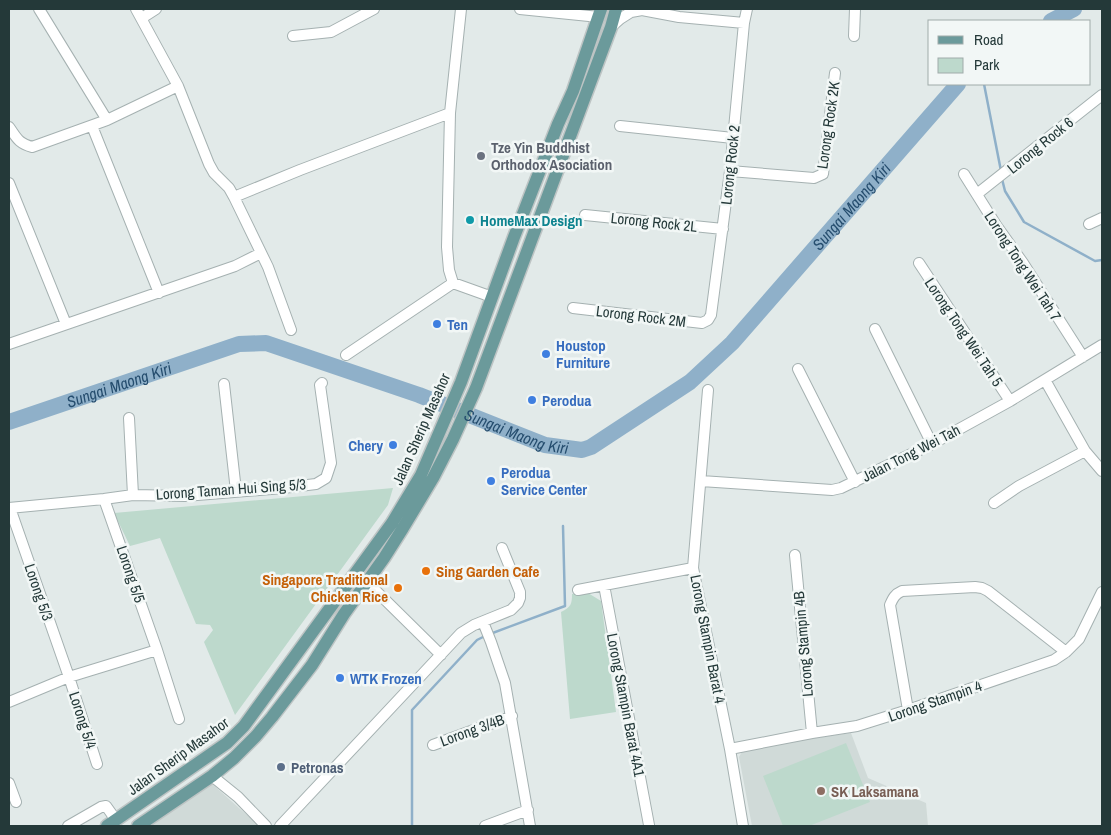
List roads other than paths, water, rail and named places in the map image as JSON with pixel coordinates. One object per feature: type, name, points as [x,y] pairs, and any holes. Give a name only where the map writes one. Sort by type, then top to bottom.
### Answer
[{"type":"main road","points":[[600,13],[605,16],[611,9]]},
{"type":"main road","name":"Jalan Sherip Masahor","points":[[138,826],[212,776],[256,736],[312,665],[344,614],[384,558],[433,478],[476,388],[611,27],[616,9]]},
{"type":"main road","name":"Jalan Sherip Masahor","points":[[112,823],[227,743],[244,726],[392,522],[421,475],[461,382],[558,124],[573,91],[600,13]]},
{"type":"street","points":[[39,9],[107,120]]},
{"type":"street","points":[[156,9],[139,13],[178,86],[214,174],[229,188],[268,267],[291,330]]},
{"type":"street","points":[[293,36],[331,32],[374,9]]},
{"type":"street","points":[[453,283],[449,270],[447,247],[450,113],[461,9]]},
{"type":"street","points":[[520,9],[600,13]]},
{"type":"street","points":[[611,27],[631,12],[642,9],[679,18],[744,23]]},
{"type":"street","name":"Lorong Rock 2","points":[[708,320],[711,316],[723,229],[747,9]]},
{"type":"street","points":[[854,36],[855,9]]},
{"type":"street","name":"Lorong Rock 2K","points":[[730,171],[814,178],[823,174],[835,72]]},
{"type":"street","points":[[9,126],[23,144],[32,147],[107,120],[178,86]]},
{"type":"street","name":"Lorong Rock 6","points":[[977,194],[1102,95]]},
{"type":"street","points":[[234,197],[450,113]]},
{"type":"street","points":[[92,126],[159,292]]},
{"type":"street","points":[[620,126],[733,138]]},
{"type":"street","name":"Lorong Tong Wei Tah 7","points":[[964,174],[1083,357]]},
{"type":"street","points":[[9,183],[66,324]]},
{"type":"street","name":"Lorong Rock 2L","points":[[585,215],[723,229]]},
{"type":"street","points":[[1089,224],[1102,218]]},
{"type":"street","points":[[9,344],[235,266],[261,253]]},
{"type":"street","name":"Lorong Tong Wei Tah 5","points":[[919,263],[1010,402]]},
{"type":"street","points":[[453,283],[492,297]]},
{"type":"street","points":[[346,355],[453,283]]},
{"type":"street","name":"Lorong Rock 2M","points":[[573,308],[702,323],[708,320]]},
{"type":"street","points":[[875,329],[932,444]]},
{"type":"street","name":"Jalan Tong Wei Tah","points":[[701,481],[832,490],[841,488],[932,444],[1010,402],[1102,345]]},
{"type":"street","points":[[798,369],[855,482]]},
{"type":"street","points":[[1045,380],[1085,451],[1102,471]]},
{"type":"street","name":"Lorong Taman Hui Sing 5/3","points":[[9,508],[133,495],[185,496],[316,484],[326,478],[331,463],[320,388],[322,383]]},
{"type":"street","points":[[224,384],[236,491]]},
{"type":"street","name":"Lorong Stampin Barat 4","points":[[708,390],[693,568],[730,749],[743,826]]},
{"type":"street","points":[[129,418],[133,495]]},
{"type":"street","points":[[994,503],[1018,486],[1085,451]]},
{"type":"street","name":"Lorong 5/5","points":[[104,499],[179,719]]},
{"type":"street","name":"Lorong 5/3","points":[[9,508],[69,677]]},
{"type":"street","points":[[280,826],[461,634],[469,627],[483,624],[511,610],[518,603],[520,592],[502,548]]},
{"type":"street","name":"Lorong Stampin 4B","points":[[795,555],[812,733]]},
{"type":"street","points":[[578,590],[693,568]]},
{"type":"street","points":[[367,582],[441,655]]},
{"type":"street","name":"Lorong Stampin Barat 4A1","points":[[604,585],[648,825]]},
{"type":"street","points":[[908,710],[890,605],[892,599],[898,593],[975,587],[988,590],[1066,652]]},
{"type":"street","name":"Lorong Stampin 4","points":[[730,749],[857,726],[1054,660],[1066,652],[1079,638],[1102,592]]},
{"type":"street","points":[[483,624],[492,642],[505,683],[530,826]]},
{"type":"street","points":[[9,702],[69,677],[157,650]]},
{"type":"street","name":"Lorong 5/4","points":[[69,677],[97,764]]},
{"type":"street","name":"Lorong 3/4B","points":[[433,745],[512,716]]},
{"type":"street","points":[[212,776],[238,797],[266,826]]},
{"type":"street","points":[[9,783],[16,802]]},
{"type":"street","points":[[68,826],[106,806],[112,823]]},
{"type":"street","points":[[485,826],[528,810]]},
{"type":"waterway","name":"Sungai Maong Kiri","points":[[1053,20],[1074,9]]},
{"type":"waterway","name":"Sungai Maong Kiri","points":[[9,422],[239,344],[266,343],[419,395],[545,445],[582,450],[591,447],[690,382],[732,343],[957,85]]},
{"type":"waterway","points":[[984,85],[1001,171]]},
{"type":"waterway","points":[[1002,179],[1005,191],[1024,222],[1095,261],[1102,260]]},
{"type":"waterway","points":[[490,634],[565,606],[563,526]]},
{"type":"waterway","points":[[412,826],[412,710],[477,640],[485,636]]},
{"type":"place","name":"Tze Yin Buddhist Orthodox Asociation","points":[[481,156]]},
{"type":"place","name":"HomeMax Design","points":[[470,220]]},
{"type":"place","name":"Ten","points":[[437,324]]},
{"type":"place","name":"Houstop Furniture","points":[[546,354]]},
{"type":"place","name":"Perodua","points":[[532,400]]},
{"type":"place","name":"Chery","points":[[393,445]]},
{"type":"place","name":"Perodua Service Center","points":[[491,481]]},
{"type":"place","name":"Sing Garden Cafe","points":[[426,571]]},
{"type":"place","name":"Singapore Traditional Chicken Rice","points":[[398,588]]},
{"type":"place","name":"WTK Frozen","points":[[340,678]]},
{"type":"place","name":"Petronas","points":[[281,767]]},
{"type":"place","name":"SK Laksamana","points":[[821,791]]}]
